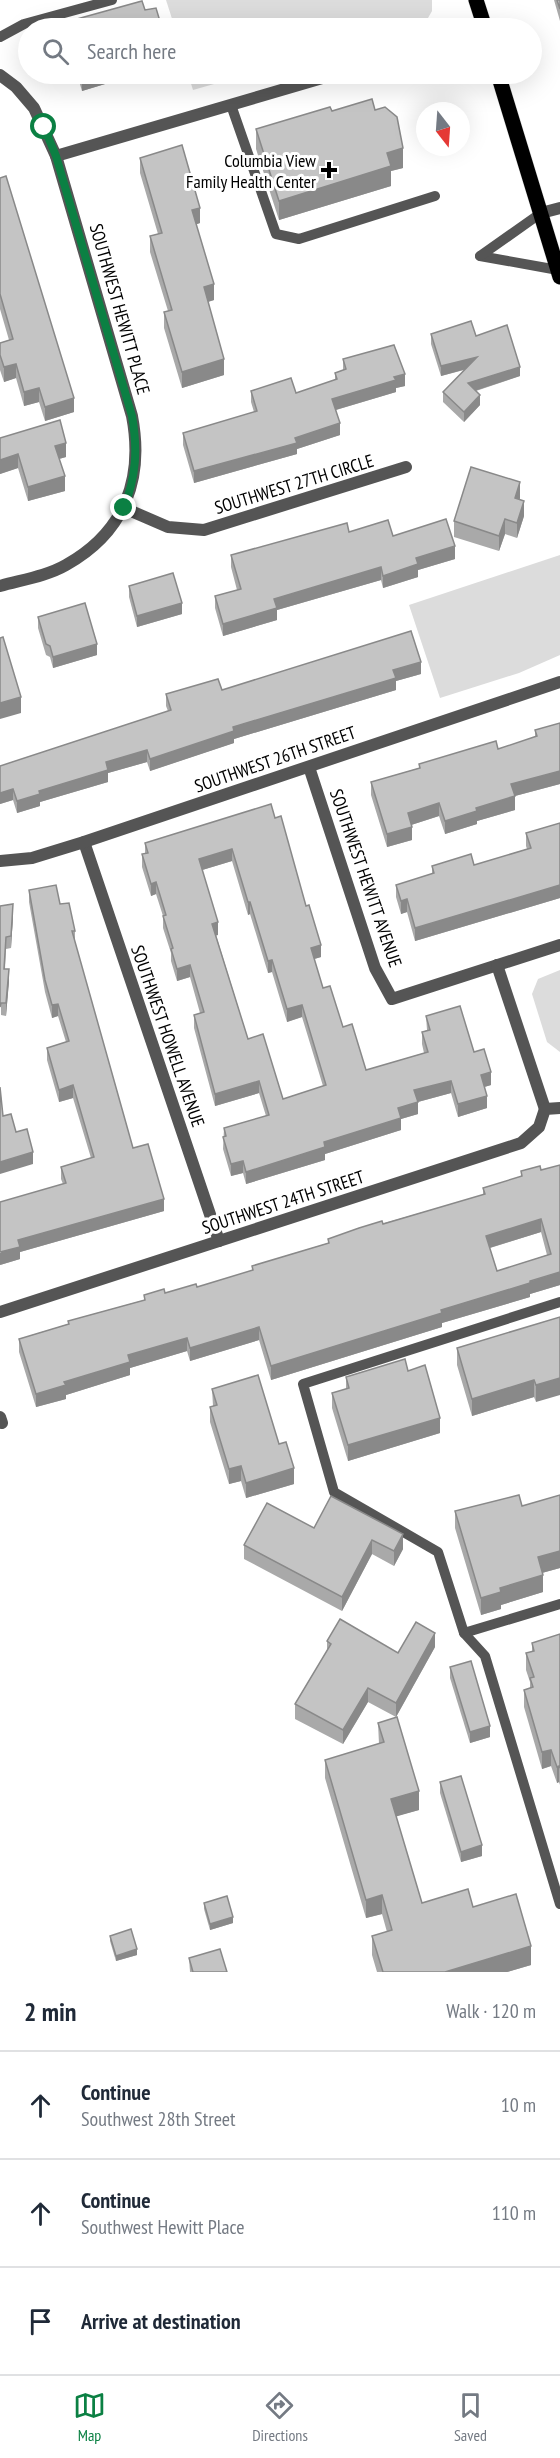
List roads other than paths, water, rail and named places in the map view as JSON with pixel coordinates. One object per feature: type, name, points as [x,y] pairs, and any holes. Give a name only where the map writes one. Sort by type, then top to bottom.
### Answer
[{"type":"main road","points":[[476,0],[482,18]]},
{"type":"main road","points":[[501,84],[559,274]]},
{"type":"street","name":"SOUTHWEST HEWITT PLACE","points":[[0,75],[16,87],[34,108],[56,156],[134,425],[137,443],[135,480],[124,508],[102,537],[65,566],[0,586]]},
{"type":"street","points":[[56,156],[302,84]]},
{"type":"street","points":[[541,213],[560,208]]},
{"type":"street","name":"SOUTHWEST 27TH CIRCLE","points":[[124,508],[168,527],[204,530],[406,467]]},
{"type":"street","name":"SOUTHWEST 26TH STREET","points":[[0,861],[33,858],[84,842],[560,682]]},
{"type":"street","name":"SOUTHWEST HEWITT AVENUE","points":[[309,767],[375,968],[392,999],[497,965]]},
{"type":"street","name":"SOUTHWEST HOWELL AVENUE","points":[[84,842],[219,1241]]},
{"type":"street","points":[[560,945],[497,965],[546,1109],[560,1108]]},
{"type":"street","name":"SOUTHWEST 24TH STREET","points":[[0,1312],[521,1143],[539,1127],[546,1109]]},
{"type":"lane","points":[[46,18],[112,0]]},
{"type":"lane","points":[[0,37],[18,27]]},
{"type":"lane","points":[[231,105],[276,234],[299,238],[435,196]]},
{"type":"lane","points":[[541,213],[480,256],[559,274]]},
{"type":"lane","points":[[560,1302],[303,1384],[334,1492],[438,1552],[464,1633],[485,1656],[560,1904]]},
{"type":"lane","points":[[464,1633],[560,1604]]},
{"type":"place","name":"Columbia View Family Health Center","points":[[329,170]]}]
